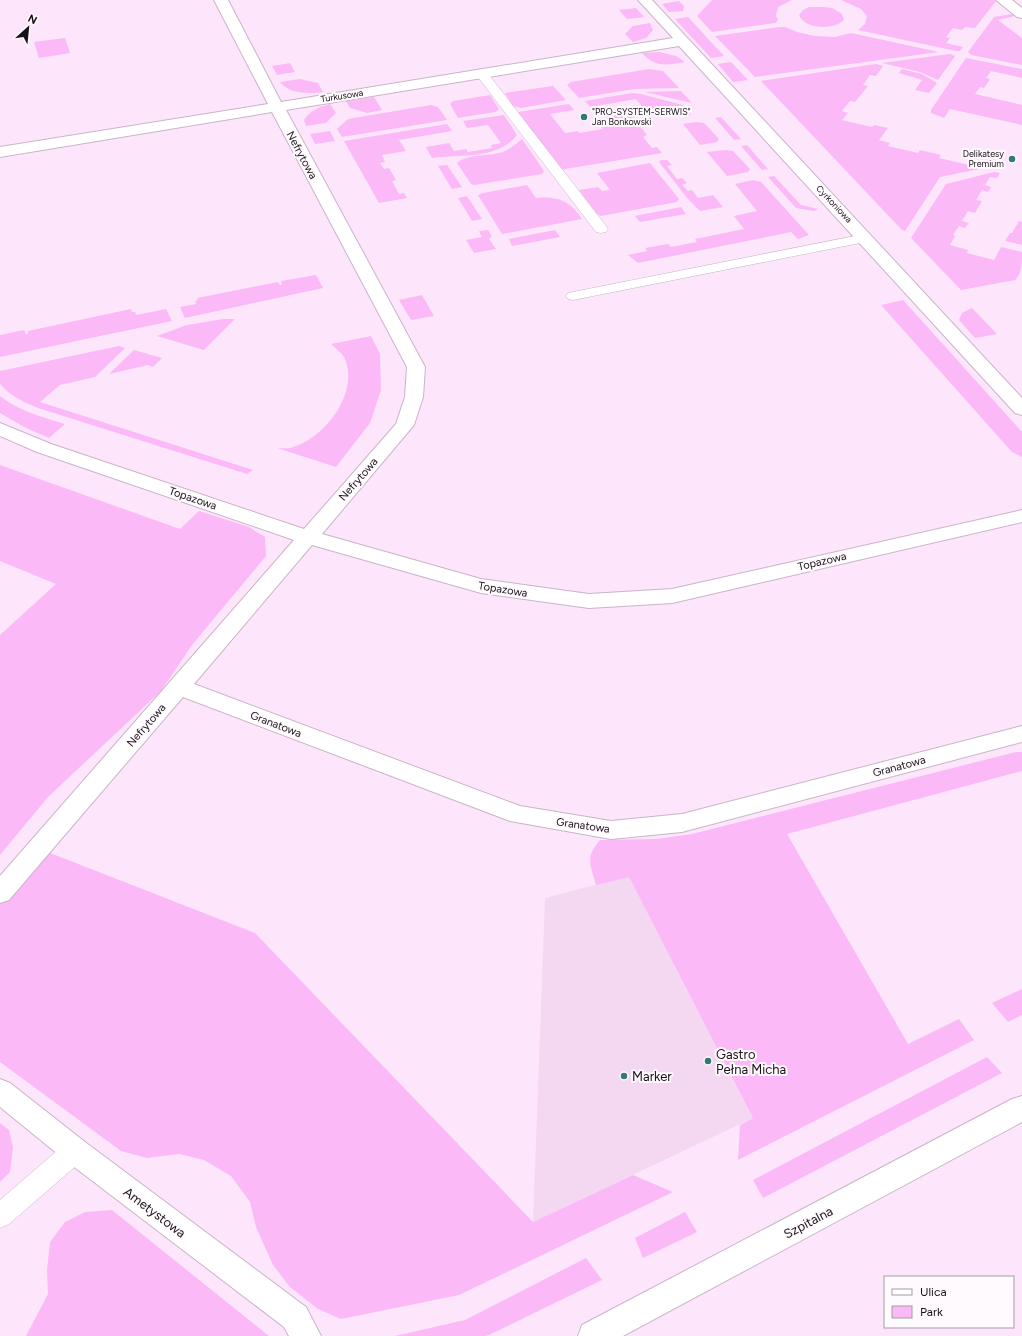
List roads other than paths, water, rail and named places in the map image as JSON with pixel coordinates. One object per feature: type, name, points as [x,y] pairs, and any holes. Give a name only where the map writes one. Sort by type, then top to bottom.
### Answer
[{"type":"street","name":"Nefrytowa","points":[[0,893],[180,687],[307,537],[405,425],[414,397],[416,367],[277,107],[222,0]]},
{"type":"street","name":"Cyrkoniowa","points":[[645,0],[1022,409]]},
{"type":"street","points":[[1003,0],[1022,14]]},
{"type":"street","name":"Turkusowa","points":[[0,152],[683,41]]},
{"type":"street","name":"Topazowa","points":[[0,429],[44,448],[307,537],[481,586],[589,600],[672,596],[1022,516]]},
{"type":"street","name":"Granatowa","points":[[180,687],[518,815],[611,830],[682,823],[1022,734]]},
{"type":"street","name":"Ametystowa","points":[[0,1091],[75,1151],[294,1317],[306,1336]]},
{"type":"street","name":"Szpitalna","points":[[593,1336],[1022,1108]]},
{"type":"lane","points":[[482,74],[601,229]]},
{"type":"lane","points":[[573,296],[865,238]]},
{"type":"lane","points":[[0,1216],[75,1151]]},
{"type":"place","name":"\"PRO-SYSTEM-SERWIS\" Jan Bonkowski","points":[[584,117]]},
{"type":"place","name":"Delikatesy Premium","points":[[1012,159]]},
{"type":"place","name":"Gastro Pełna Micha","points":[[708,1061]]},
{"type":"place","name":"Marker","points":[[624,1076]]}]
